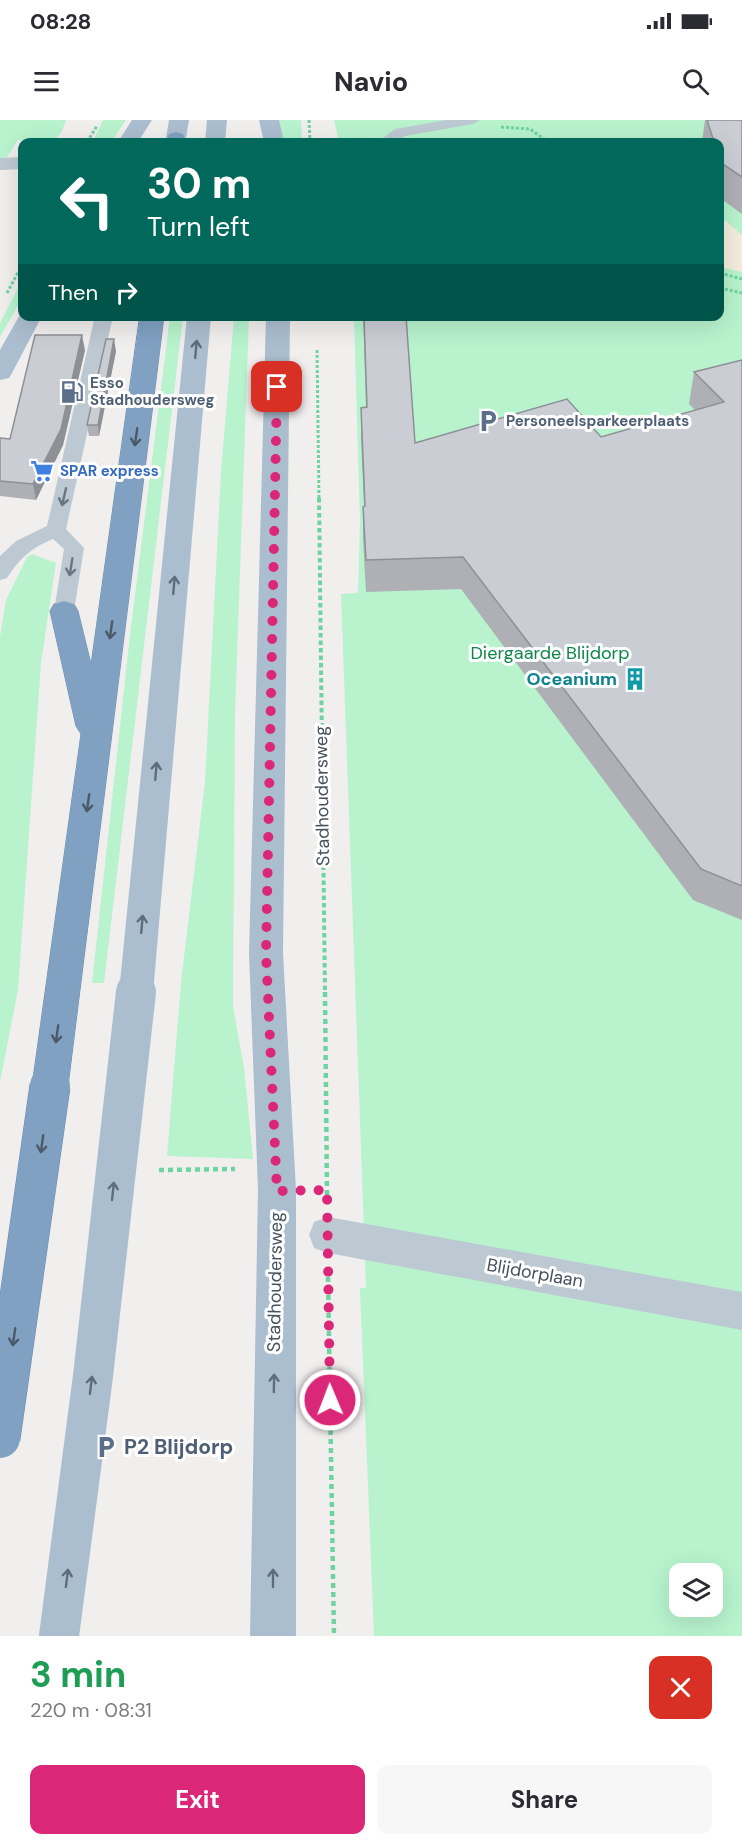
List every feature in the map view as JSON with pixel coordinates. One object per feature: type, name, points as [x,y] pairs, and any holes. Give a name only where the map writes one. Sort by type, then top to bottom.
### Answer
[{"type":"highway","points":[[0,1438],[64,983],[151,321]]},
{"type":"highway","points":[[64,611],[96,745]]},
{"type":"main road","points":[[130,138],[142,120]]},
{"type":"main road","points":[[215,138],[217,120]]},
{"type":"main road","points":[[269,120],[273,138]]},
{"type":"main road","points":[[0,373],[27,321]]},
{"type":"main road","points":[[59,1636],[93,1376],[137,982],[199,321]]},
{"type":"main road","name":"Stadhoudersweg","points":[[273,1636],[277,1191],[266,953],[278,321]]},
{"type":"street","points":[[0,164],[18,163]]},
{"type":"street","name":"Blijdorplaan","points":[[328,1235],[742,1311]]},
{"type":"lane","points":[[392,138],[400,132],[467,121]]},
{"type":"lane","points":[[56,530],[103,321]]},
{"type":"lane","points":[[0,573],[10,554],[24,544],[56,530]]},
{"type":"lane","points":[[56,530],[74,548],[64,611]]},
{"type":"path","points":[[89,138],[100,120]]},
{"type":"path","points":[[309,120],[310,138]]},
{"type":"path","points":[[467,121],[491,127],[530,129],[542,138]]},
{"type":"path","points":[[6,296],[18,273]]},
{"type":"path","points":[[724,274],[742,279]]},
{"type":"path","points":[[724,289],[742,293]]},
{"type":"path","name":"Stadhoudersweg","points":[[316,340],[334,1636]]},
{"type":"path","points":[[155,1170],[250,1168],[251,1189],[327,1190]]},
{"type":"green space","points":[[0,120],[66,120],[56,138],[18,138],[7,157],[0,159]]},
{"type":"green space","points":[[103,120],[126,120],[114,138],[95,138]]},
{"type":"green space","points":[[277,120],[301,120],[302,138],[281,138]]},
{"type":"green space","name":"Diergaarde Blijdorp","points":[[334,120],[742,120],[742,1636],[374,1636],[360,1288],[366,1288],[341,594],[358,593],[360,521],[354,321],[724,321],[724,138],[338,138]]},
{"type":"green space","points":[[18,288],[18,305],[0,337],[0,323]]},
{"type":"green space","points":[[169,321],[183,321],[104,983],[92,983],[130,635]]},
{"type":"green space","points":[[234,321],[249,321],[235,714],[233,1006],[244,1068],[253,1159],[167,1156],[181,982],[205,782],[221,472]]},
{"type":"green space","points":[[32,554],[56,563],[41,663],[18,990],[0,1082],[0,637],[6,600],[27,557]]},
{"type":"sand","points":[[724,219],[742,235],[742,272],[724,268]]},
{"type":"building","points":[[707,120],[742,120],[742,177],[724,165],[724,138],[713,138]]},
{"type":"building","name":"Oceanium","points":[[364,321],[406,321],[415,443],[567,399],[601,437],[724,402],[694,372],[742,360],[742,886],[701,869],[463,557],[366,560],[361,408],[367,407]]},
{"type":"building","points":[[35,335],[82,335],[61,429],[33,484],[0,481],[0,438],[10,439]]},
{"type":"building","points":[[106,339],[114,339],[98,425],[87,425]]},
{"type":"place","name":"Esso Stadhoudersweg","points":[[72,392]]},
{"type":"place","name":"Personeelsparkeerplaats","points":[[488,421]]},
{"type":"place","name":"SPAR express","points":[[42,471]]},
{"type":"place","name":"Oceanium","points":[[635,679]]},
{"type":"place","name":"P2 Blijdorp","points":[[106,1447]]},
{"type":"route","points":[[277,387],[266,953],[277,1191],[327,1190],[330,1400]]}]
